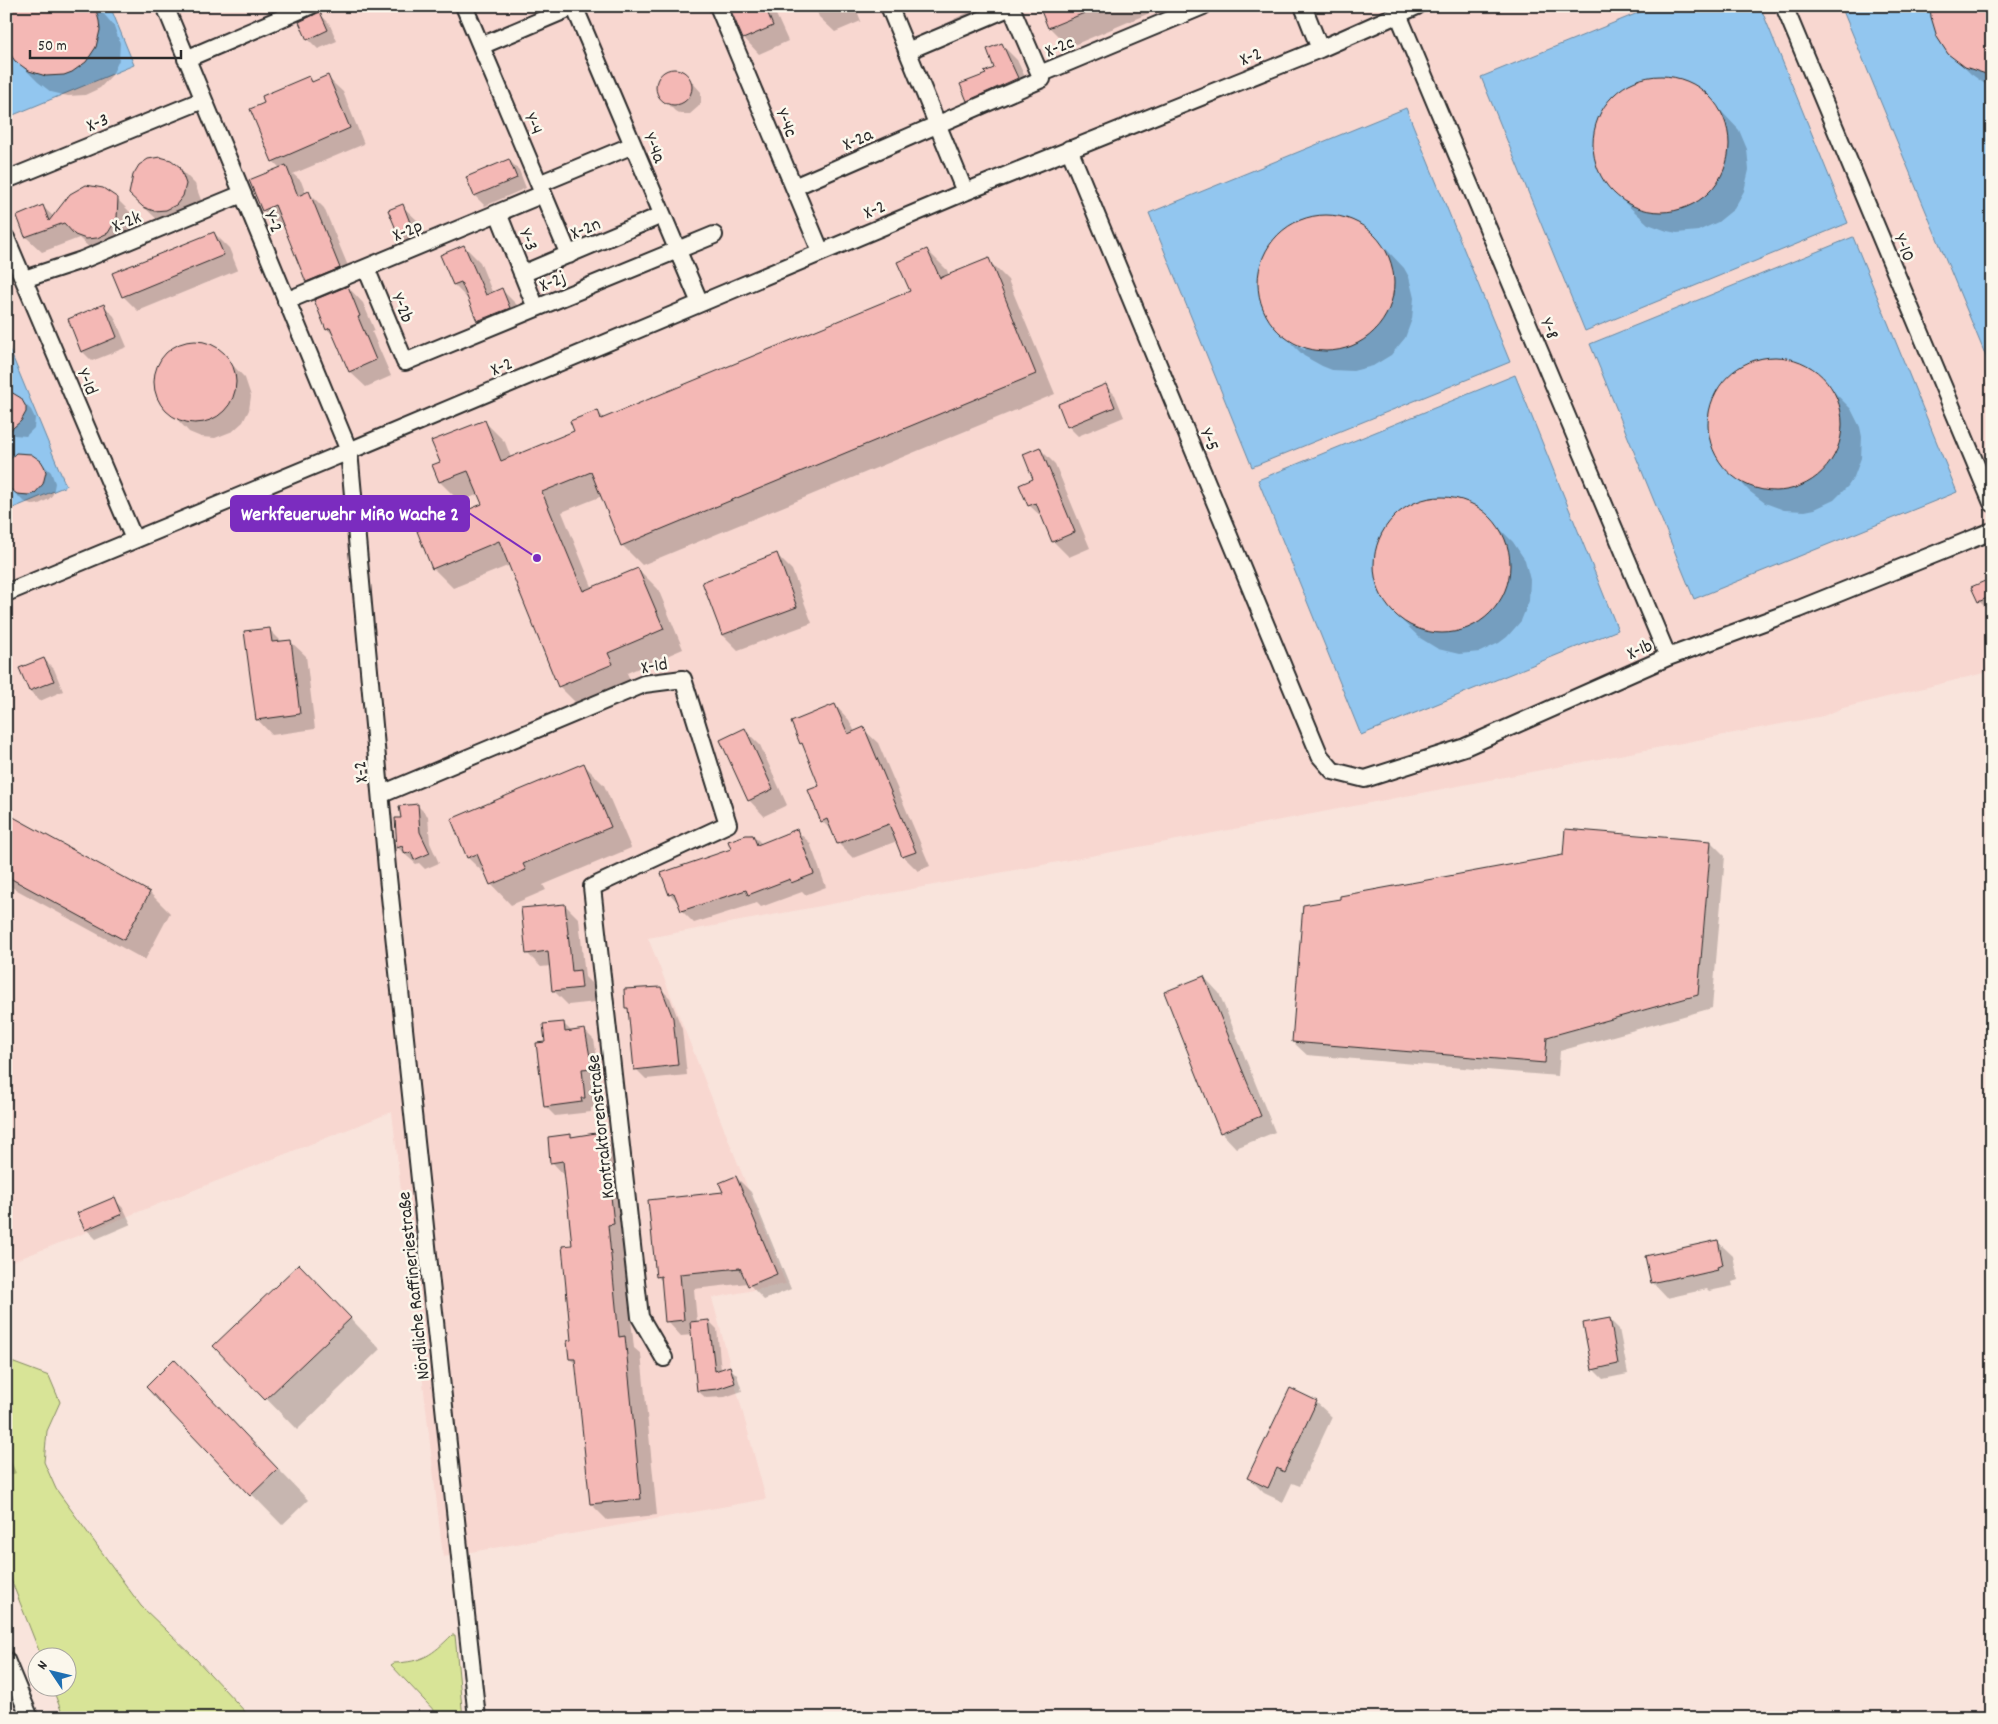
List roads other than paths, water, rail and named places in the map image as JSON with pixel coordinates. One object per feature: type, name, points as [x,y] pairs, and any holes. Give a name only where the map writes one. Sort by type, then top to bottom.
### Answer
[{"type":"street","name":"Y-2","points":[[165,6],[349,451]]},
{"type":"street","points":[[186,59],[310,6]]},
{"type":"street","name":"Y-4","points":[[464,6],[569,255]]},
{"type":"street","points":[[481,46],[575,6]]},
{"type":"street","name":"Y-4a","points":[[575,6],[700,304]]},
{"type":"street","name":"Y-4c","points":[[718,6],[821,252]]},
{"type":"street","points":[[888,6],[965,192]]},
{"type":"street","name":"X-2c","points":[[937,124],[1042,79],[1040,74],[1203,6]]},
{"type":"street","points":[[1303,6],[1320,49]]},
{"type":"street","name":"X-2","points":[[6,593],[965,192],[1320,49],[1417,6]]},
{"type":"street","name":"Y-10","points":[[1784,6],[1992,503]]},
{"type":"street","points":[[907,51],[1011,7],[1040,74]]},
{"type":"street","name":"Y-8","points":[[1398,14],[1668,657]]},
{"type":"street","name":"X-3","points":[[6,180],[203,100]]},
{"type":"street","name":"X-2a","points":[[794,187],[937,124]]},
{"type":"street","name":"X-2p","points":[[286,301],[498,213],[541,189],[633,144]]},
{"type":"street","name":"Y-5","points":[[1069,149],[1315,745]]},
{"type":"street","name":"X-2k","points":[[24,279],[82,260],[242,194]]},
{"type":"street","name":"Y-3","points":[[498,213],[536,308]]},
{"type":"street","name":"X-2n","points":[[522,274],[662,215]]},
{"type":"street","name":"X-2j","points":[[405,362],[714,234]]},
{"type":"street","name":"Y-1d","points":[[6,238],[134,539]]},
{"type":"street","name":"Y-2b","points":[[366,268],[405,362]]},
{"type":"street","name":"X-2","points":[[349,451],[386,851]]},
{"type":"street","name":"X-1b","points":[[1315,745],[1320,756],[1333,771],[1365,779],[1465,747],[1668,657],[1799,609],[1992,532]]},
{"type":"street","name":"X-1d","points":[[382,794],[644,684],[683,679],[728,824],[592,887]]},
{"type":"street","name":"Nördliche Raffineriestraße","points":[[386,851],[477,1718]]},
{"type":"street","name":"Kontraktorenstraße","points":[[592,887],[640,1316],[664,1358]]},
{"type":"street","points":[[6,1660],[30,1718]]},
{"type":"water","points":[[6,6],[110,6],[134,65],[6,118]]},
{"type":"water","points":[[1655,6],[1760,6],[1848,223],[1585,331],[1481,77]]},
{"type":"water","points":[[1841,6],[1992,6],[1992,371]]},
{"type":"water","points":[[1406,108],[1510,362],[1252,467],[1149,213]]},
{"type":"water","points":[[1853,237],[1957,492],[1694,599],[1590,344]]},
{"type":"water","points":[[6,341],[66,486],[6,511]]},
{"type":"water","points":[[1515,375],[1618,630],[1361,735],[1258,480]]},
{"type":"place","name":"Werkfeuerwehr MiRo Wache 2","points":[[537,558]]}]
